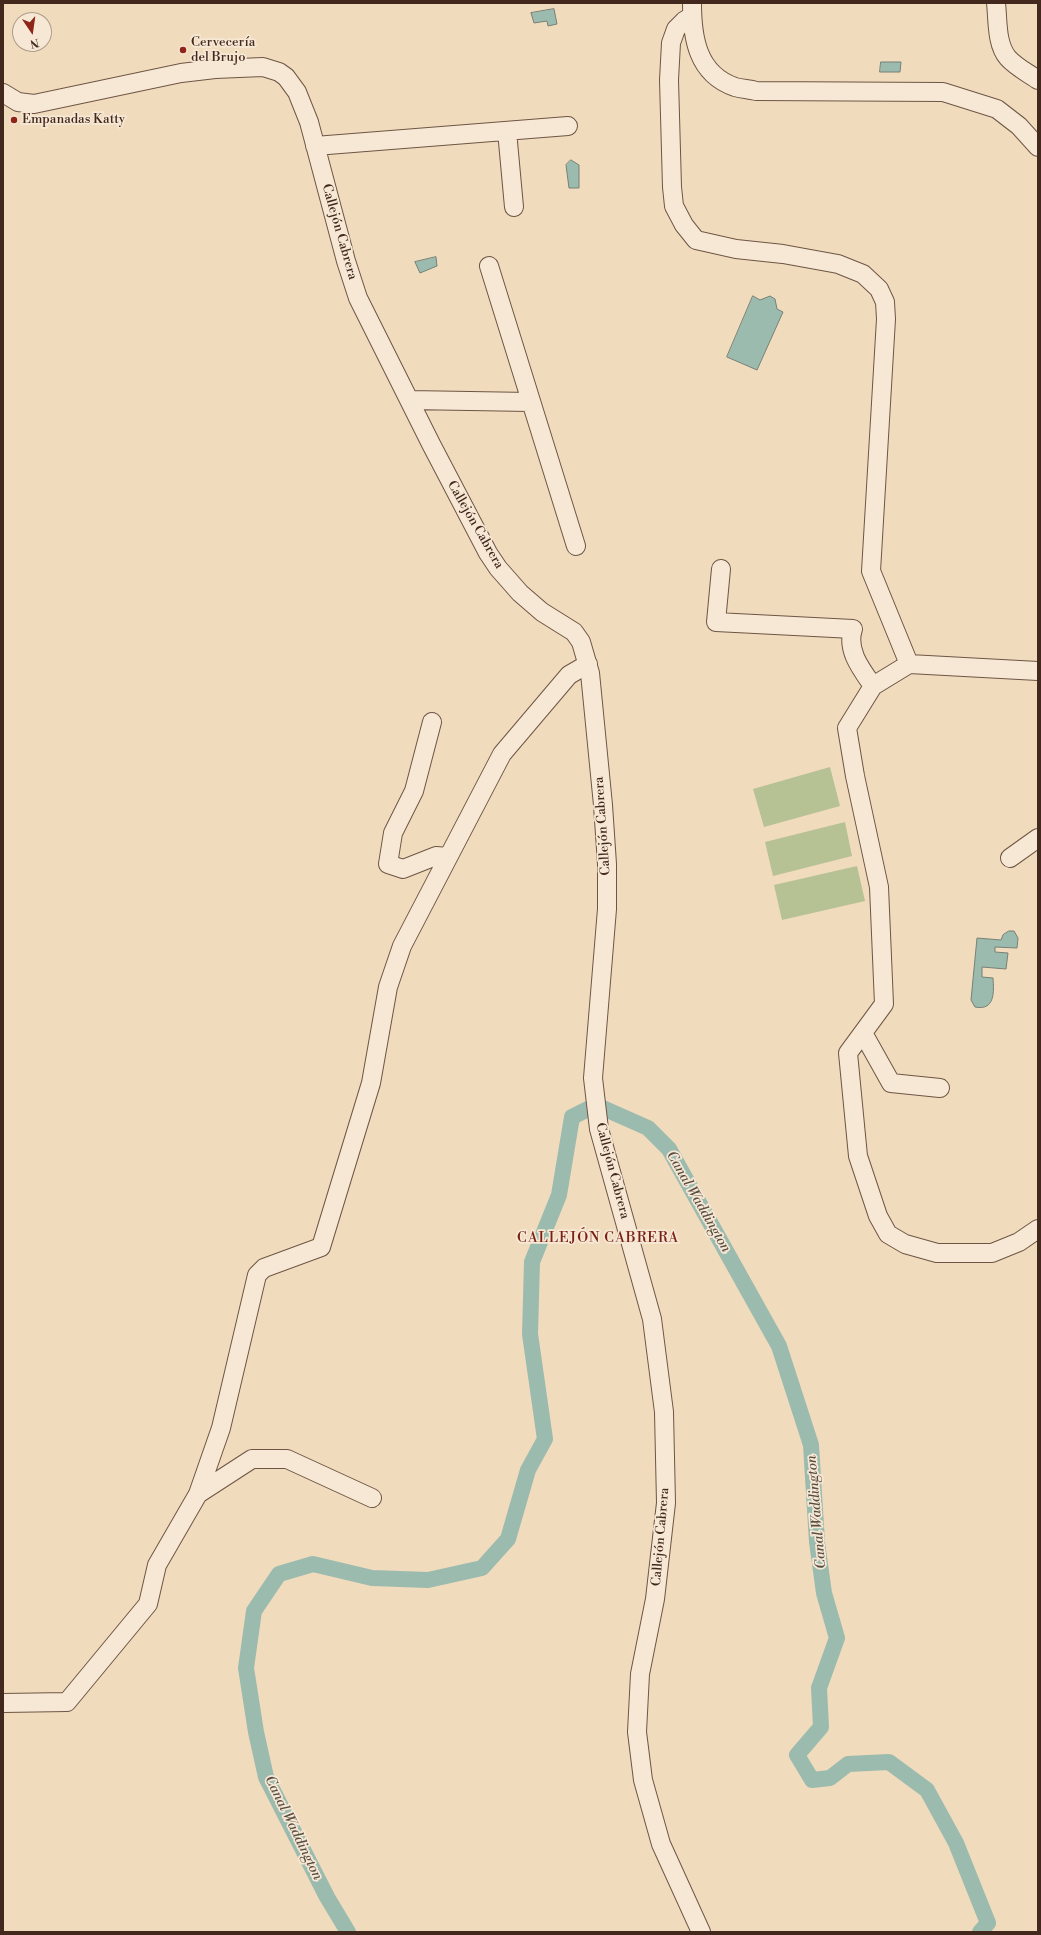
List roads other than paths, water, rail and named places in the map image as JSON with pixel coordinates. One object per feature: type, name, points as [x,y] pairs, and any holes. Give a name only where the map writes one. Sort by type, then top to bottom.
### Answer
[{"type":"street","points":[[996,3],[1001,42],[1004,52],[1014,63],[1038,80]]},
{"type":"street","points":[[692,10],[693,33],[702,60],[718,77],[734,86],[756,91],[943,92],[996,109],[1019,126],[1038,146]]},
{"type":"street","points":[[692,10],[676,29],[671,43],[669,80],[672,187],[674,206],[684,225],[696,240],[736,249],[783,254],[838,264],[863,274],[879,289],[885,302],[886,319],[871,571],[909,664]]},
{"type":"street","name":"Callejón Cabrera","points":[[3,93],[18,102],[34,104],[181,73],[263,67],[279,72],[292,84],[297,92],[309,122],[351,280],[365,312],[409,400],[488,553],[502,573],[520,593],[542,612],[574,632],[581,642],[588,664],[603,805],[607,864],[607,909],[593,1078],[599,1129],[652,1318],[664,1412],[666,1503],[655,1599],[640,1674],[637,1732],[643,1780],[661,1844],[701,1932]]},
{"type":"street","points":[[315,146],[568,126]]},
{"type":"street","points":[[507,130],[514,207]]},
{"type":"street","points":[[489,266],[530,402],[576,546]]},
{"type":"street","points":[[409,400],[530,402]]},
{"type":"street","points":[[721,569],[716,622],[853,629],[849,639],[855,658],[874,686]]},
{"type":"street","points":[[3,1702],[67,1702],[148,1604],[157,1565],[198,1494],[221,1428],[257,1275],[264,1268],[320,1247],[371,1083],[388,987],[402,946],[502,754],[569,675],[588,664]]},
{"type":"street","points":[[1038,671],[909,664],[874,686],[847,728],[855,776],[878,887],[884,1004],[848,1054],[858,1156],[878,1216],[888,1234],[905,1244],[937,1253],[992,1253],[1019,1242],[1038,1228]]},
{"type":"street","points":[[432,722],[414,791],[393,833],[388,864],[403,869],[436,856],[448,857]]},
{"type":"street","points":[[1010,858],[1038,838]]},
{"type":"street","points":[[863,1033],[891,1083],[940,1088]]},
{"type":"street","points":[[198,1494],[252,1459],[287,1459],[372,1498]]},
{"type":"waterway","name":"Canal Waddington","points":[[348,1932],[327,1897],[266,1777],[256,1732],[246,1668],[254,1611],[279,1574],[313,1564],[372,1578],[428,1580],[482,1568],[508,1539],[528,1470],[545,1439],[530,1334],[532,1262],[559,1195],[572,1117],[596,1105],[648,1128],[669,1149],[779,1346],[811,1445],[817,1542],[824,1593],[837,1638],[819,1688],[821,1727],[797,1755],[812,1780],[830,1778],[848,1764],[889,1762],[927,1790],[956,1843],[988,1923],[980,1932]]},
{"type":"place","name":"Cervecería del Brujo","points":[[183,50]]},
{"type":"place","name":"Empanadas Katty","points":[[14,120]]},
{"type":"district","name":"CALLEJÓN CABRERA","points":[[598,1239]]}]
